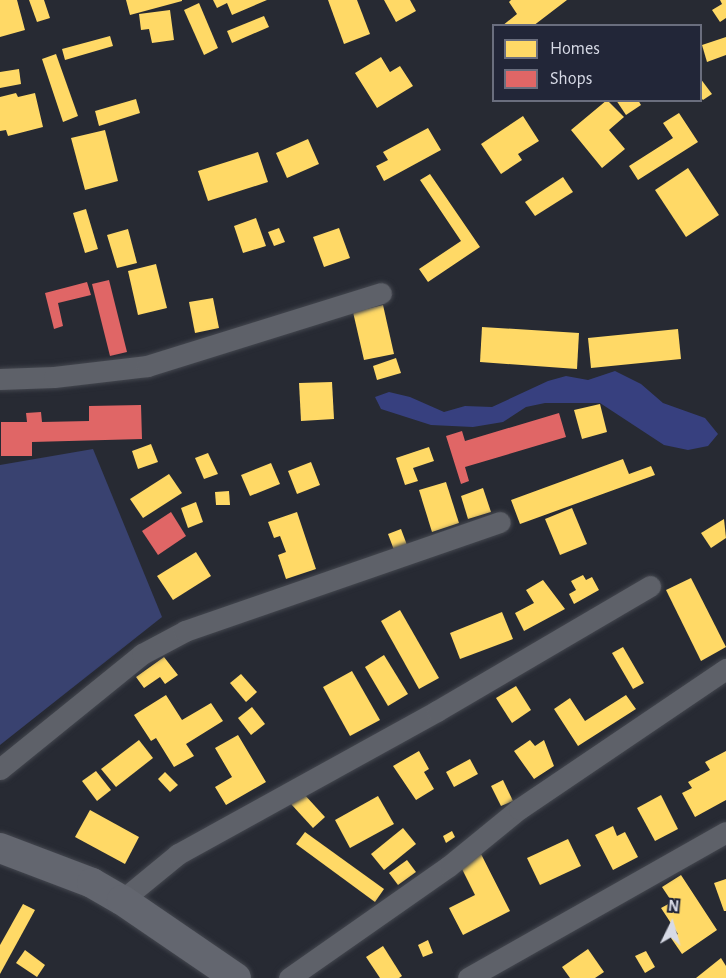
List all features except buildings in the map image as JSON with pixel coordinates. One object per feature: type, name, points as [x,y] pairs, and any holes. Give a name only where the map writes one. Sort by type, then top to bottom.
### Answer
[{"type":"main road","points":[[0,849],[92,883],[122,900],[237,978]]},
{"type":"street","points":[[0,379],[54,377],[147,366],[381,293]]},
{"type":"street","points":[[0,769],[142,654],[185,631],[500,522]]},
{"type":"street","points":[[122,900],[178,854],[437,711],[650,586]]},
{"type":"street","points":[[289,978],[449,866],[519,809],[726,669]]},
{"type":"street","points":[[468,978],[726,832]]},
{"type":"shaded area","points":[[615,371],[641,384],[663,403],[705,418],[718,434],[708,446],[688,450],[664,445],[600,403],[545,403],[526,407],[503,422],[473,427],[431,425],[381,409],[375,397],[389,392],[410,397],[444,412],[465,406],[492,407],[548,381],[566,376],[588,380]]},
{"type":"shaded area","points":[[93,449],[162,617],[0,745],[0,465]]}]
